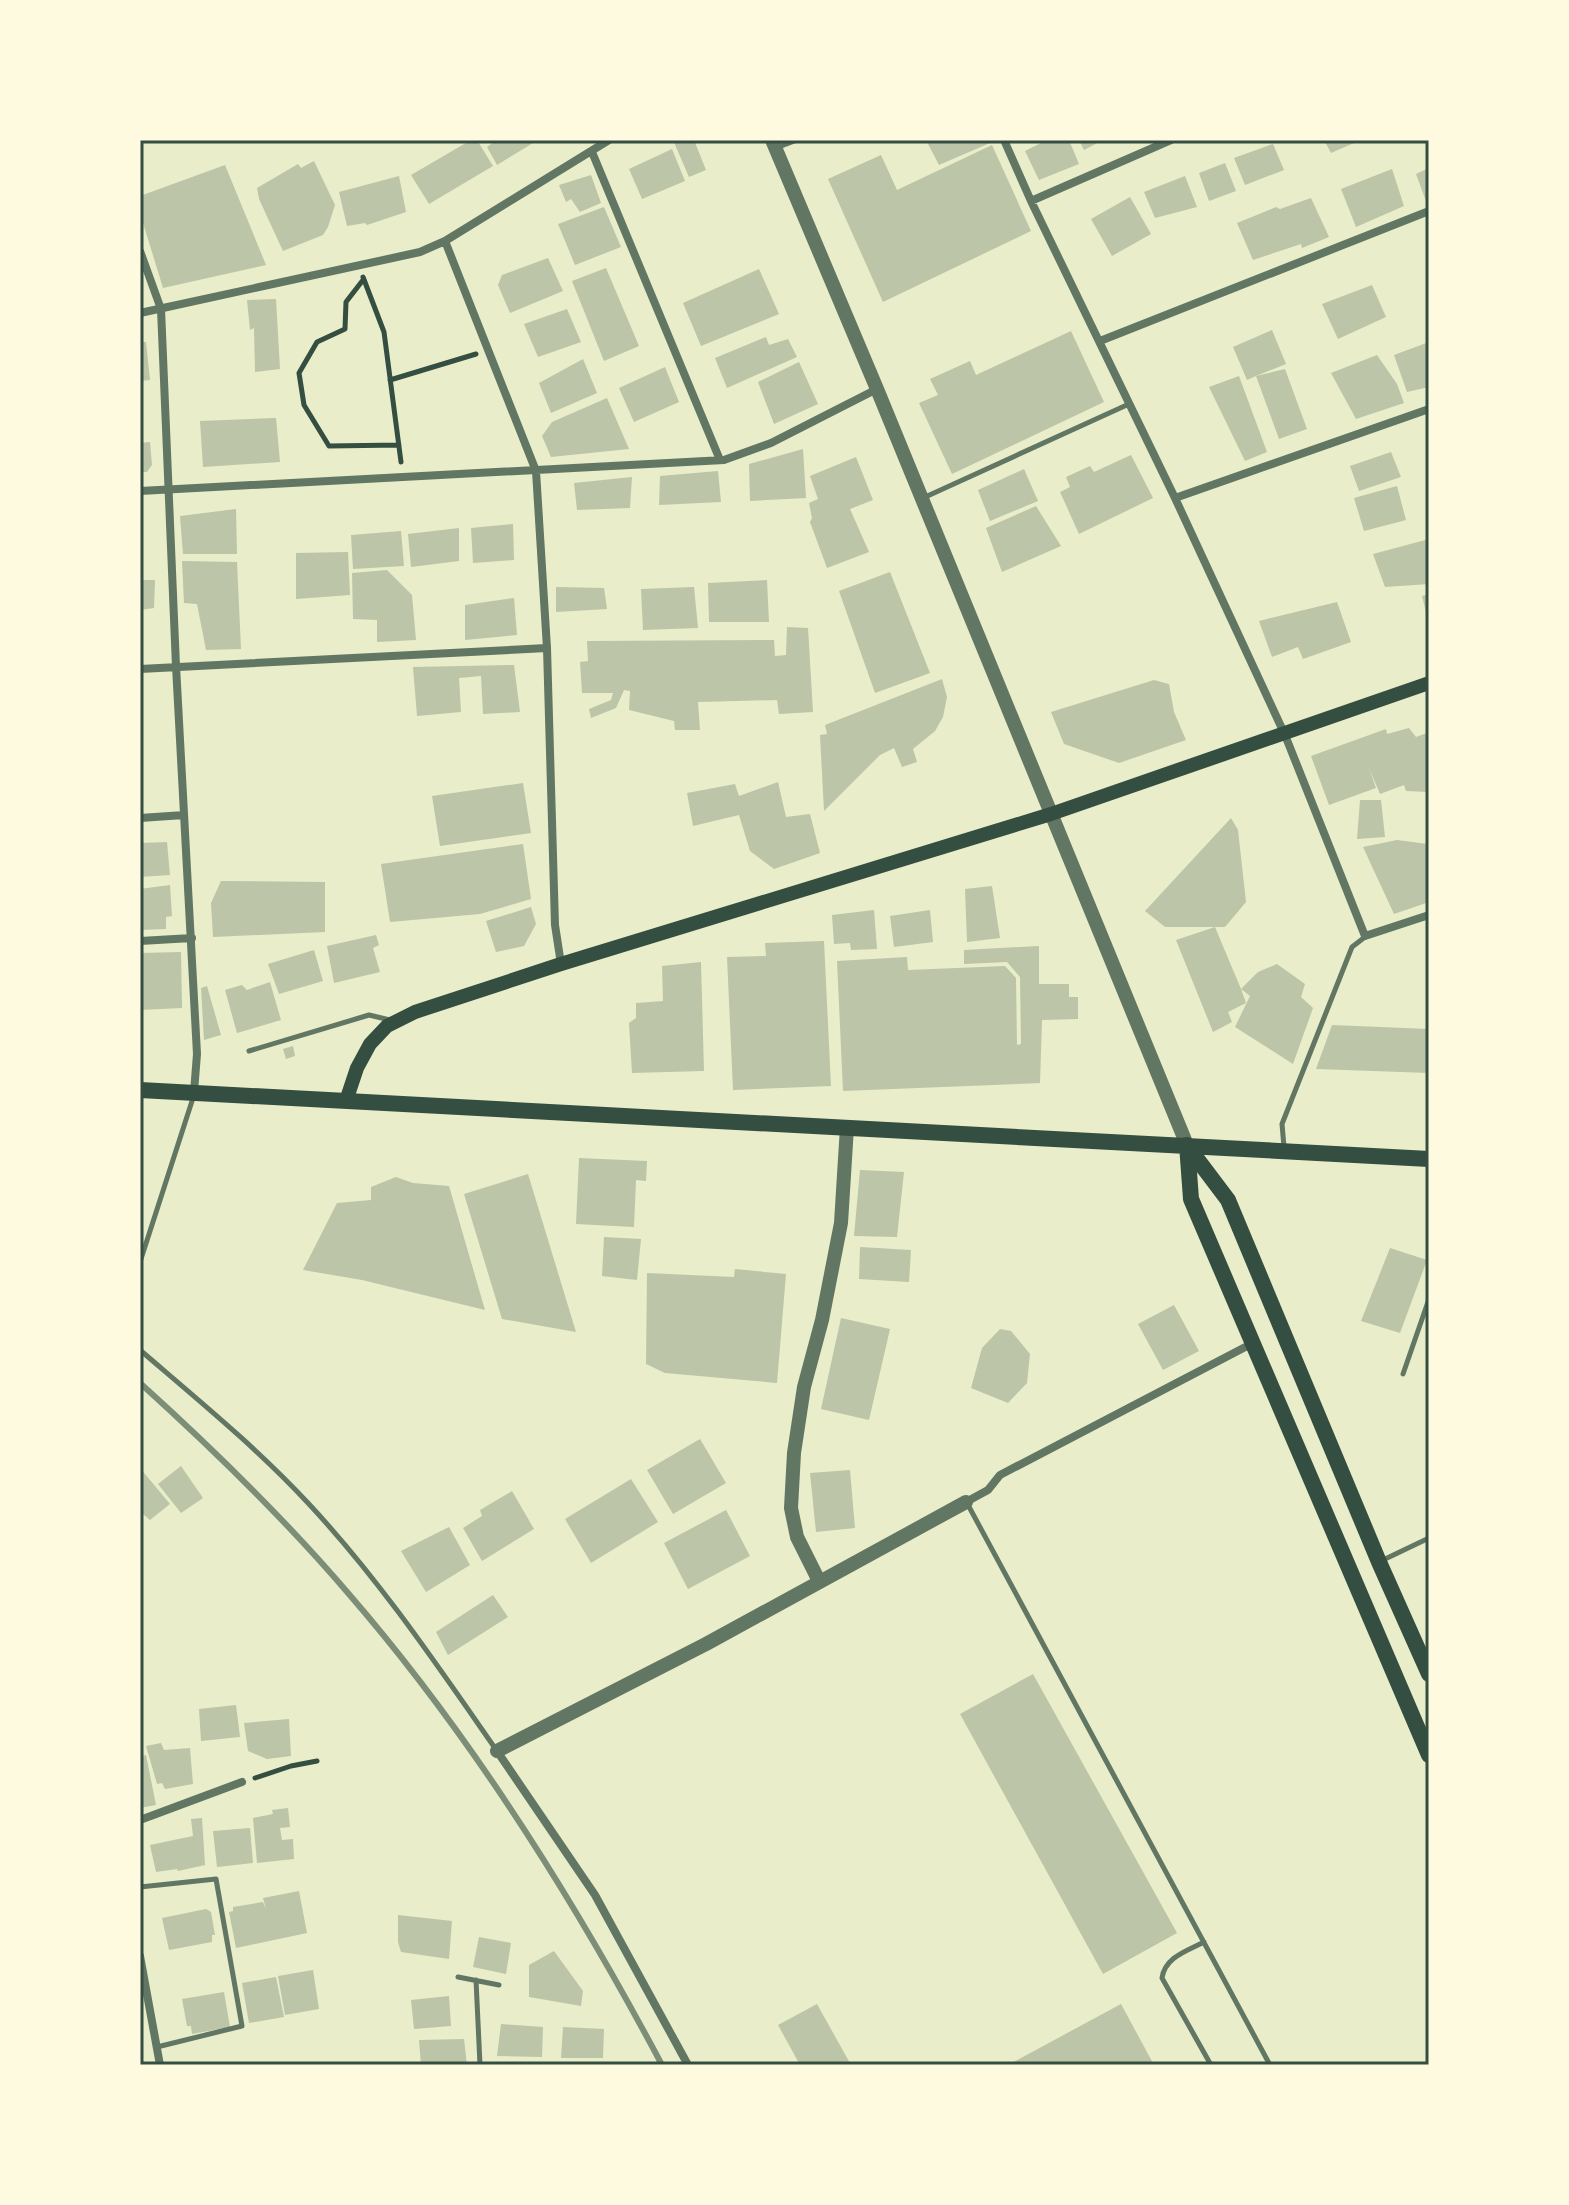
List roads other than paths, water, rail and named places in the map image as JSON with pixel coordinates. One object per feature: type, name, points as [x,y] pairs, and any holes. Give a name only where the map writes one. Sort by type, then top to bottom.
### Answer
[{"type":"main road","points":[[346,1101],[357,1068],[370,1044],[387,1026],[415,1012],[561,964],[1051,814],[1429,683]]},
{"type":"main road","points":[[140,1090],[1429,1159]]},
{"type":"main road","points":[[1187,1145],[1191,1199],[1429,1755]]},
{"type":"main road","points":[[1187,1145],[1228,1200],[1429,1674]]},
{"type":"street","points":[[140,313],[420,252],[445,241],[609,140]]},
{"type":"street","points":[[1004,140],[1285,735],[1365,936],[1429,915]]},
{"type":"street","points":[[1031,201],[1171,140]]},
{"type":"street","points":[[774,144],[1187,1145]]},
{"type":"street","points":[[592,152],[720,460]]},
{"type":"street","points":[[1100,341],[1429,211]]},
{"type":"street","points":[[445,241],[536,471],[547,648],[555,925],[561,964]]},
{"type":"street","points":[[140,251],[161,309],[197,1054],[194,1093]]},
{"type":"street","points":[[140,491],[720,460],[771,443],[877,389]]},
{"type":"street","points":[[1175,498],[1429,409]]},
{"type":"street","points":[[140,669],[547,648]]},
{"type":"street","points":[[140,818],[184,815]]},
{"type":"street","points":[[140,941],[192,938]]},
{"type":"street","points":[[819,1581],[797,1537],[791,1495],[804,1387],[822,1320],[841,1223],[847,1127]]},
{"type":"street","points":[[688,2065],[595,1895],[497,1751],[706,1644],[988,1490],[1000,1475],[1253,1343]]},
{"type":"street","points":[[140,1820],[242,1782]]},
{"type":"street","points":[[140,1956],[160,2065]]},
{"type":"lane","points":[[774,144],[797,140]]},
{"type":"lane","points":[[922,498],[1130,403]]},
{"type":"lane","points":[[1285,1152],[1282,1124],[1352,947],[1365,936]]},
{"type":"lane","points":[[249,1051],[369,1015],[394,1022]]},
{"type":"lane","points":[[140,1262],[194,1093]]},
{"type":"lane","points":[[1403,1374],[1429,1299]]},
{"type":"lane","points":[[140,1350],[239,1435],[307,1502],[365,1567],[497,1751]]},
{"type":"lane","points":[[966,1502],[1270,2065]]},
{"type":"lane","points":[[1379,1562],[1429,1538]]},
{"type":"lane","points":[[140,1887],[216,1879],[242,2026],[157,2047]]},
{"type":"lane","points":[[1204,1942],[1169,1961],[1162,1978],[1211,2065]]},
{"type":"lane","points":[[458,1977],[499,1985]]},
{"type":"lane","points":[[476,1980],[480,2065]]},
{"type":"railway","points":[[140,1383],[299,1538],[348,1593],[437,1704],[479,1761],[557,1880],[662,2065]]}]
